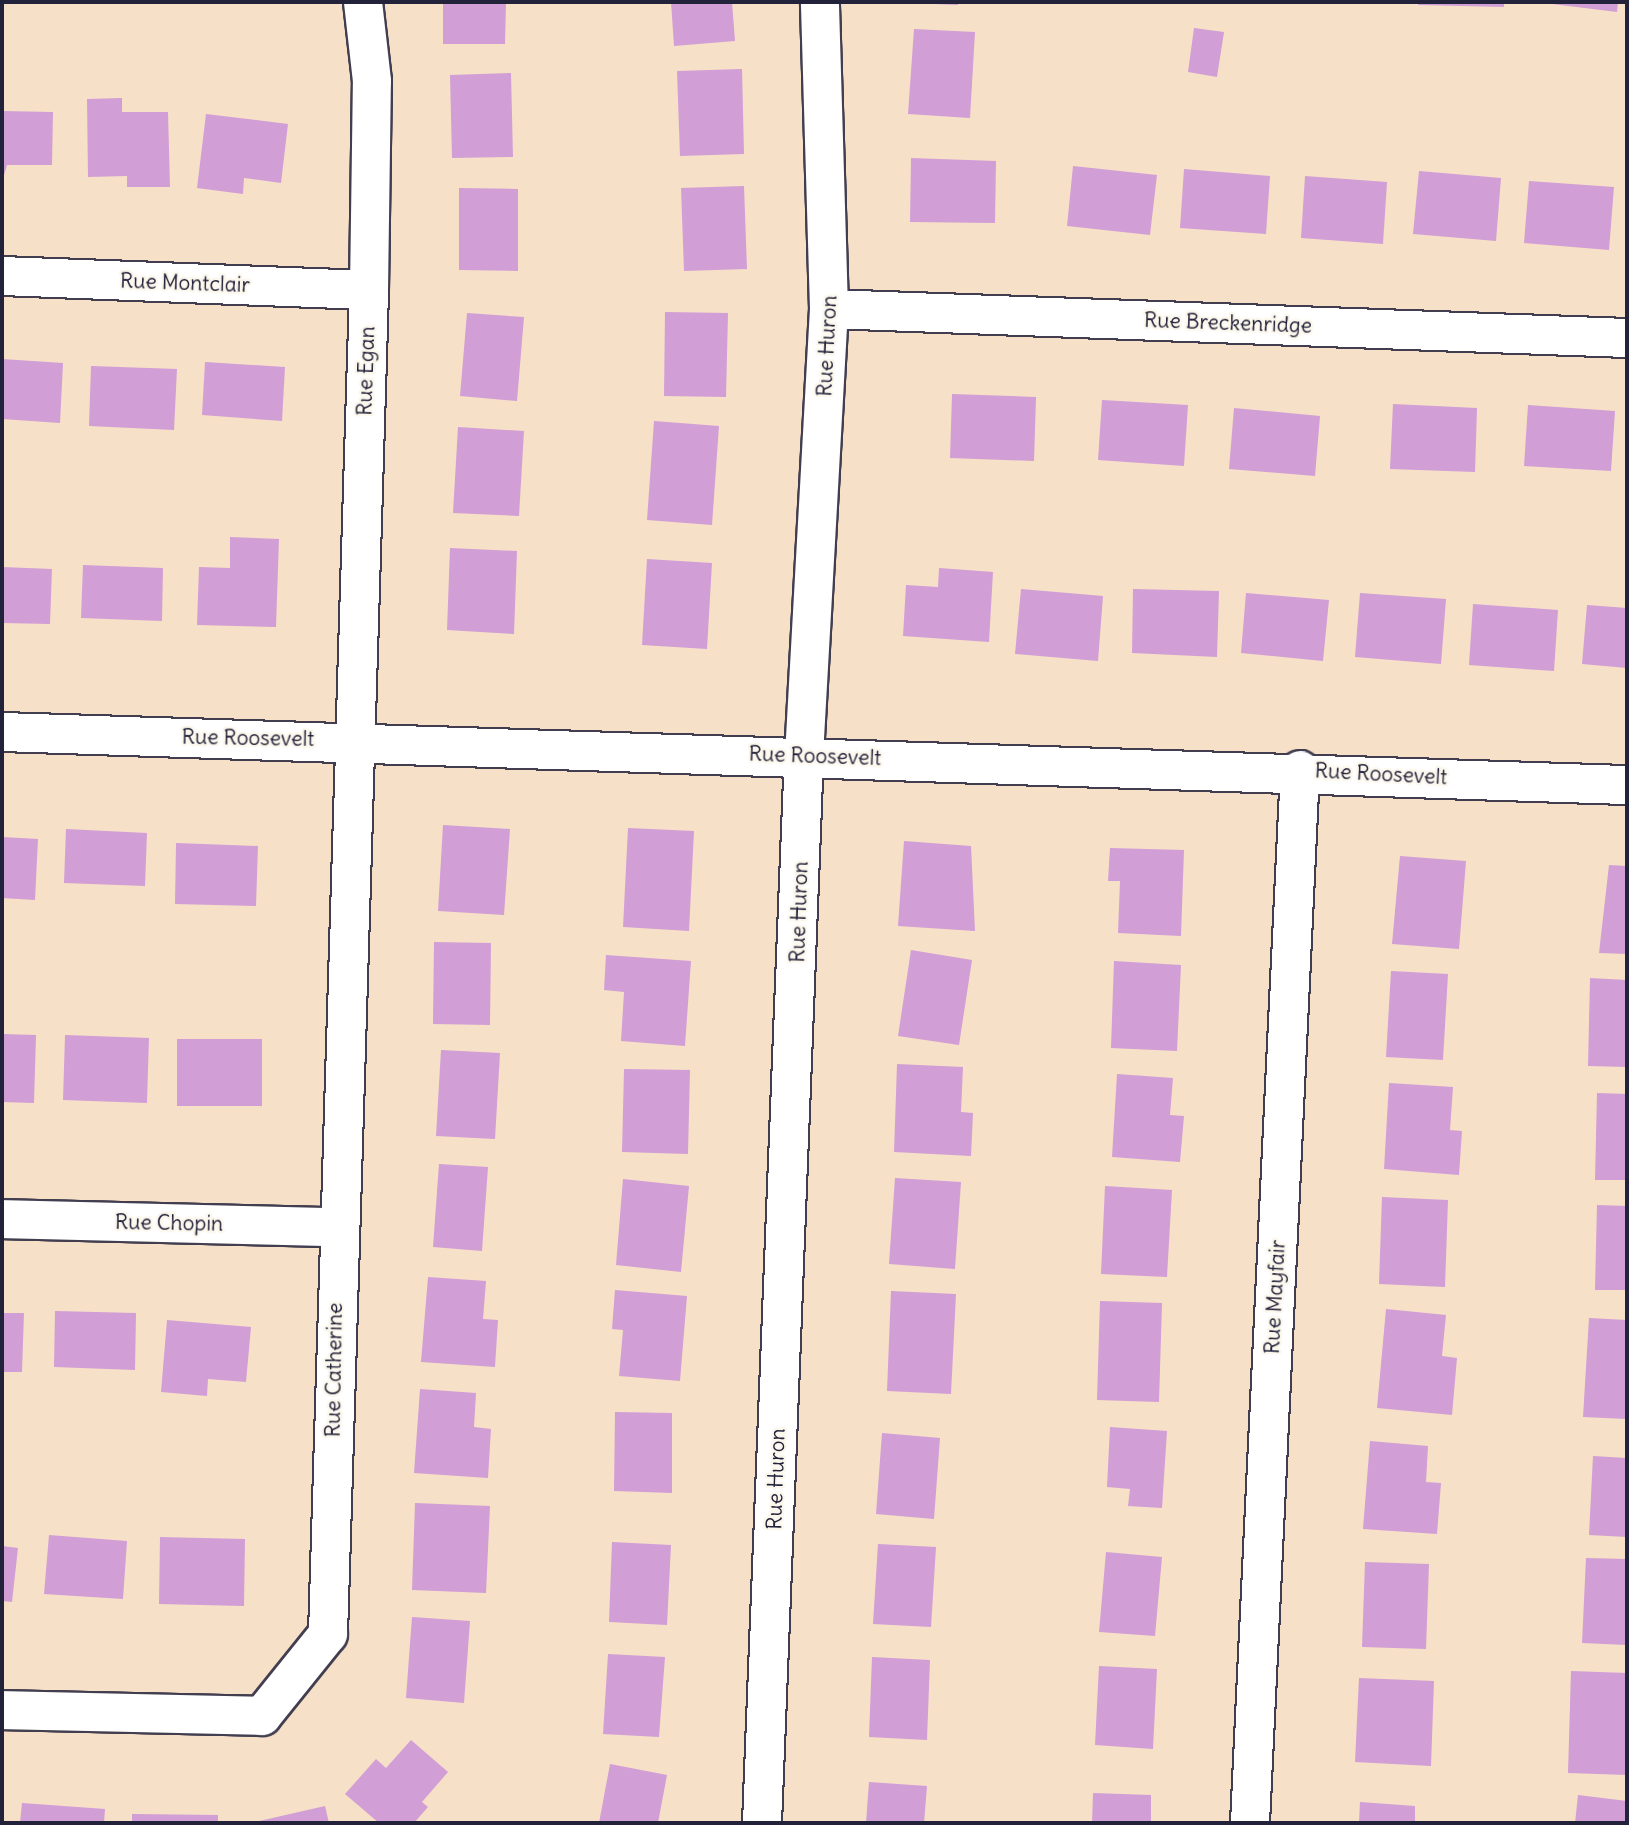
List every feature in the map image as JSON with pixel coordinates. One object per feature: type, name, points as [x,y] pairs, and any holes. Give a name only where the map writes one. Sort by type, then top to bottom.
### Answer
[{"type":"street","name":"Rue Egan","points":[[354,740],[369,290],[372,81],[363,2]]},
{"type":"street","name":"Rue Huron","points":[[762,1823],[804,756],[829,309],[820,2]]},
{"type":"street","name":"Rue Montclair","points":[[2,275],[369,290]]},
{"type":"street","name":"Rue Breckenridge","points":[[829,309],[1627,338]]},
{"type":"street","name":"Rue Roosevelt","points":[[2,732],[354,740],[1300,770],[1627,785]]},
{"type":"street","name":"Rue Catherine","points":[[2,1710],[262,1716],[328,1634],[337,1227],[354,740]]},
{"type":"street","name":"Rue Mayfair","points":[[1250,1823],[1300,770]]},
{"type":"street","name":"Rue Chopin","points":[[2,1219],[337,1227]]},
{"type":"building","points":[[443,2],[506,2],[505,44],[443,44]]},
{"type":"building","points":[[671,2],[732,2],[735,41],[674,46]]},
{"type":"building","points":[[958,2],[958,5],[934,4]]},
{"type":"building","points":[[1419,2],[1504,2],[1504,7],[1418,5]]},
{"type":"building","points":[[1536,2],[1618,2],[1617,12]]},
{"type":"building","points":[[1194,28],[1224,32],[1217,77],[1188,72]]},
{"type":"building","points":[[914,29],[975,32],[970,118],[908,114]]},
{"type":"building","points":[[742,69],[744,154],[680,156],[677,71]]},
{"type":"building","points":[[511,73],[513,157],[452,158],[450,75]]},
{"type":"building","points":[[122,98],[122,112],[168,112],[170,187],[127,187],[127,176],[88,177],[87,99]]},
{"type":"building","points":[[2,111],[53,112],[52,165],[7,165],[2,182]]},
{"type":"building","points":[[206,114],[288,124],[281,183],[244,178],[243,194],[197,188]]},
{"type":"building","points":[[911,158],[996,161],[995,223],[910,222]]},
{"type":"building","points":[[1073,166],[1157,175],[1150,235],[1067,226]]},
{"type":"building","points":[[1184,169],[1270,176],[1266,234],[1180,228]]},
{"type":"building","points":[[1419,171],[1501,178],[1496,241],[1413,234]]},
{"type":"building","points":[[1305,176],[1387,182],[1383,244],[1301,238]]},
{"type":"building","points":[[1529,181],[1614,187],[1609,250],[1524,243]]},
{"type":"building","points":[[744,186],[747,269],[684,271],[681,188]]},
{"type":"building","points":[[459,188],[518,189],[518,271],[459,270]]},
{"type":"building","points":[[665,312],[728,313],[726,397],[664,396]]},
{"type":"building","points":[[467,313],[524,317],[517,401],[460,396]]},
{"type":"building","points":[[2,359],[63,363],[60,423],[2,419]]},
{"type":"building","points":[[205,362],[285,367],[282,421],[202,415]]},
{"type":"building","points":[[91,366],[177,369],[174,430],[89,426]]},
{"type":"building","points":[[952,394],[1036,397],[1034,461],[950,458]]},
{"type":"building","points":[[1102,400],[1188,405],[1184,466],[1098,460]]},
{"type":"building","points":[[1393,404],[1477,408],[1475,472],[1390,469]]},
{"type":"building","points":[[1528,405],[1615,411],[1611,471],[1524,466]]},
{"type":"building","points":[[1234,408],[1320,416],[1315,476],[1229,469]]},
{"type":"building","points":[[654,421],[719,426],[712,525],[647,520]]},
{"type":"building","points":[[458,427],[524,431],[519,516],[453,513]]},
{"type":"building","points":[[230,537],[279,539],[276,627],[197,625],[199,567],[230,568]]},
{"type":"building","points":[[450,548],[517,551],[514,634],[447,630]]},
{"type":"building","points":[[647,559],[712,563],[707,649],[642,645]]},
{"type":"building","points":[[83,565],[163,568],[162,621],[81,618]]},
{"type":"building","points":[[2,567],[52,569],[50,624],[2,623]]},
{"type":"building","points":[[939,568],[993,572],[989,642],[903,636],[906,585],[938,587]]},
{"type":"building","points":[[1021,589],[1103,596],[1098,661],[1015,654]]},
{"type":"building","points":[[1133,589],[1219,591],[1217,657],[1132,653]]},
{"type":"building","points":[[1246,593],[1329,600],[1323,661],[1241,653]]},
{"type":"building","points":[[1360,593],[1446,599],[1441,664],[1355,657]]},
{"type":"building","points":[[1473,604],[1558,610],[1554,671],[1469,665]]},
{"type":"building","points":[[1587,605],[1627,608],[1627,668],[1582,664]]},
{"type":"building","points":[[443,825],[510,829],[504,915],[438,911]]},
{"type":"building","points":[[628,828],[694,831],[689,931],[623,927]]},
{"type":"building","points":[[66,829],[147,833],[145,886],[64,883]]},
{"type":"building","points":[[2,837],[38,839],[35,900],[2,898]]},
{"type":"building","points":[[904,841],[971,846],[975,931],[898,926]]},
{"type":"building","points":[[176,843],[258,846],[256,906],[175,904]]},
{"type":"building","points":[[1110,848],[1184,850],[1181,936],[1118,933],[1120,881],[1108,881]]},
{"type":"building","points":[[1400,856],[1466,861],[1459,949],[1392,944]]},
{"type":"building","points":[[1609,865],[1627,866],[1627,954],[1599,953]]},
{"type":"building","points":[[434,942],[491,943],[490,1025],[433,1024]]},
{"type":"building","points":[[911,950],[972,960],[959,1045],[898,1036]]},
{"type":"building","points":[[606,955],[691,961],[685,1046],[621,1041],[624,992],[604,990]]},
{"type":"building","points":[[1114,961],[1181,965],[1177,1051],[1111,1048]]},
{"type":"building","points":[[1391,971],[1448,974],[1443,1060],[1386,1057]]},
{"type":"building","points":[[1590,978],[1627,980],[1627,1067],[1588,1066]]},
{"type":"building","points":[[2,1034],[36,1035],[34,1103],[2,1102]]},
{"type":"building","points":[[65,1035],[149,1038],[147,1103],[63,1100]]},
{"type":"building","points":[[177,1039],[262,1039],[262,1106],[177,1106]]},
{"type":"building","points":[[441,1050],[500,1053],[495,1139],[436,1136]]},
{"type":"building","points":[[897,1064],[963,1067],[961,1112],[973,1113],[971,1156],[894,1152]]},
{"type":"building","points":[[624,1069],[690,1070],[688,1154],[622,1152]]},
{"type":"building","points":[[1117,1074],[1173,1078],[1170,1115],[1184,1116],[1180,1162],[1112,1157]]},
{"type":"building","points":[[1389,1083],[1453,1087],[1450,1130],[1462,1131],[1459,1175],[1384,1169]]},
{"type":"building","points":[[1597,1093],[1627,1094],[1627,1180],[1595,1180]]},
{"type":"building","points":[[439,1164],[488,1167],[482,1251],[433,1247]]},
{"type":"building","points":[[895,1178],[961,1182],[955,1269],[889,1264]]},
{"type":"building","points":[[623,1179],[689,1186],[681,1272],[616,1265]]},
{"type":"building","points":[[1105,1186],[1172,1190],[1167,1277],[1101,1274]]},
{"type":"building","points":[[1382,1197],[1448,1200],[1445,1287],[1379,1284]]},
{"type":"building","points":[[1597,1205],[1627,1206],[1627,1290],[1595,1290]]},
{"type":"building","points":[[428,1277],[486,1281],[483,1319],[498,1320],[495,1367],[421,1362]]},
{"type":"building","points":[[615,1290],[687,1296],[680,1381],[619,1376],[623,1330],[612,1329]]},
{"type":"building","points":[[891,1291],[956,1294],[951,1394],[887,1391]]},
{"type":"building","points":[[1100,1301],[1162,1303],[1159,1402],[1097,1400]]},
{"type":"building","points":[[1386,1309],[1446,1315],[1442,1356],[1457,1358],[1452,1415],[1377,1408]]},
{"type":"building","points":[[55,1311],[136,1313],[135,1370],[54,1367]]},
{"type":"building","points":[[2,1313],[24,1313],[22,1372],[2,1372]]},
{"type":"building","points":[[1589,1318],[1627,1320],[1627,1419],[1583,1417]]},
{"type":"building","points":[[167,1320],[251,1327],[246,1382],[208,1379],[207,1396],[161,1392]]},
{"type":"building","points":[[420,1389],[476,1393],[474,1427],[491,1429],[488,1478],[414,1473]]},
{"type":"building","points":[[615,1412],[672,1413],[672,1493],[614,1491]]},
{"type":"building","points":[[1110,1427],[1167,1431],[1162,1508],[1128,1506],[1130,1489],[1107,1487]]},
{"type":"building","points":[[882,1433],[940,1438],[934,1519],[876,1514]]},
{"type":"building","points":[[1370,1441],[1428,1446],[1426,1482],[1441,1483],[1437,1534],[1363,1529]]},
{"type":"building","points":[[1593,1456],[1627,1458],[1627,1537],[1589,1535]]},
{"type":"building","points":[[415,1503],[490,1506],[486,1593],[412,1590]]},
{"type":"building","points":[[49,1535],[127,1541],[123,1599],[44,1594]]},
{"type":"building","points":[[160,1537],[245,1539],[244,1606],[159,1604]]},
{"type":"building","points":[[612,1542],[671,1545],[667,1625],[609,1622]]},
{"type":"building","points":[[878,1544],[936,1547],[931,1627],[873,1624]]},
{"type":"building","points":[[2,1546],[18,1548],[12,1602],[2,1601]]},
{"type":"building","points":[[1106,1552],[1162,1557],[1155,1636],[1099,1632]]},
{"type":"building","points":[[1586,1558],[1627,1559],[1627,1645],[1582,1643]]},
{"type":"building","points":[[1365,1562],[1429,1564],[1426,1649],[1362,1647]]},
{"type":"building","points":[[412,1617],[470,1621],[464,1703],[406,1698]]},
{"type":"building","points":[[608,1654],[665,1657],[659,1737],[603,1734]]},
{"type":"building","points":[[872,1657],[930,1660],[927,1740],[869,1737]]},
{"type":"building","points":[[1099,1666],[1157,1669],[1153,1749],[1095,1745]]},
{"type":"building","points":[[1571,1671],[1627,1673],[1627,1775],[1568,1773]]},
{"type":"building","points":[[1359,1678],[1434,1681],[1431,1766],[1355,1762]]},
{"type":"building","points":[[411,1740],[448,1772],[422,1802],[428,1807],[414,1823],[379,1823],[345,1794],[376,1759],[386,1768]]},
{"type":"building","points":[[610,1764],[667,1775],[658,1823],[599,1823]]},
{"type":"building","points":[[869,1782],[927,1786],[924,1823],[866,1823]]},
{"type":"building","points":[[1093,1793],[1151,1795],[1151,1823],[1092,1823]]},
{"type":"building","points":[[1578,1795],[1627,1801],[1627,1823],[1575,1823]]},
{"type":"building","points":[[1360,1802],[1415,1806],[1415,1823],[1359,1823]]},
{"type":"building","points":[[22,1803],[105,1809],[104,1823],[20,1823]]},
{"type":"building","points":[[325,1806],[329,1823],[255,1823],[255,1822]]},
{"type":"building","points":[[132,1814],[218,1815],[218,1823],[132,1823]]}]
